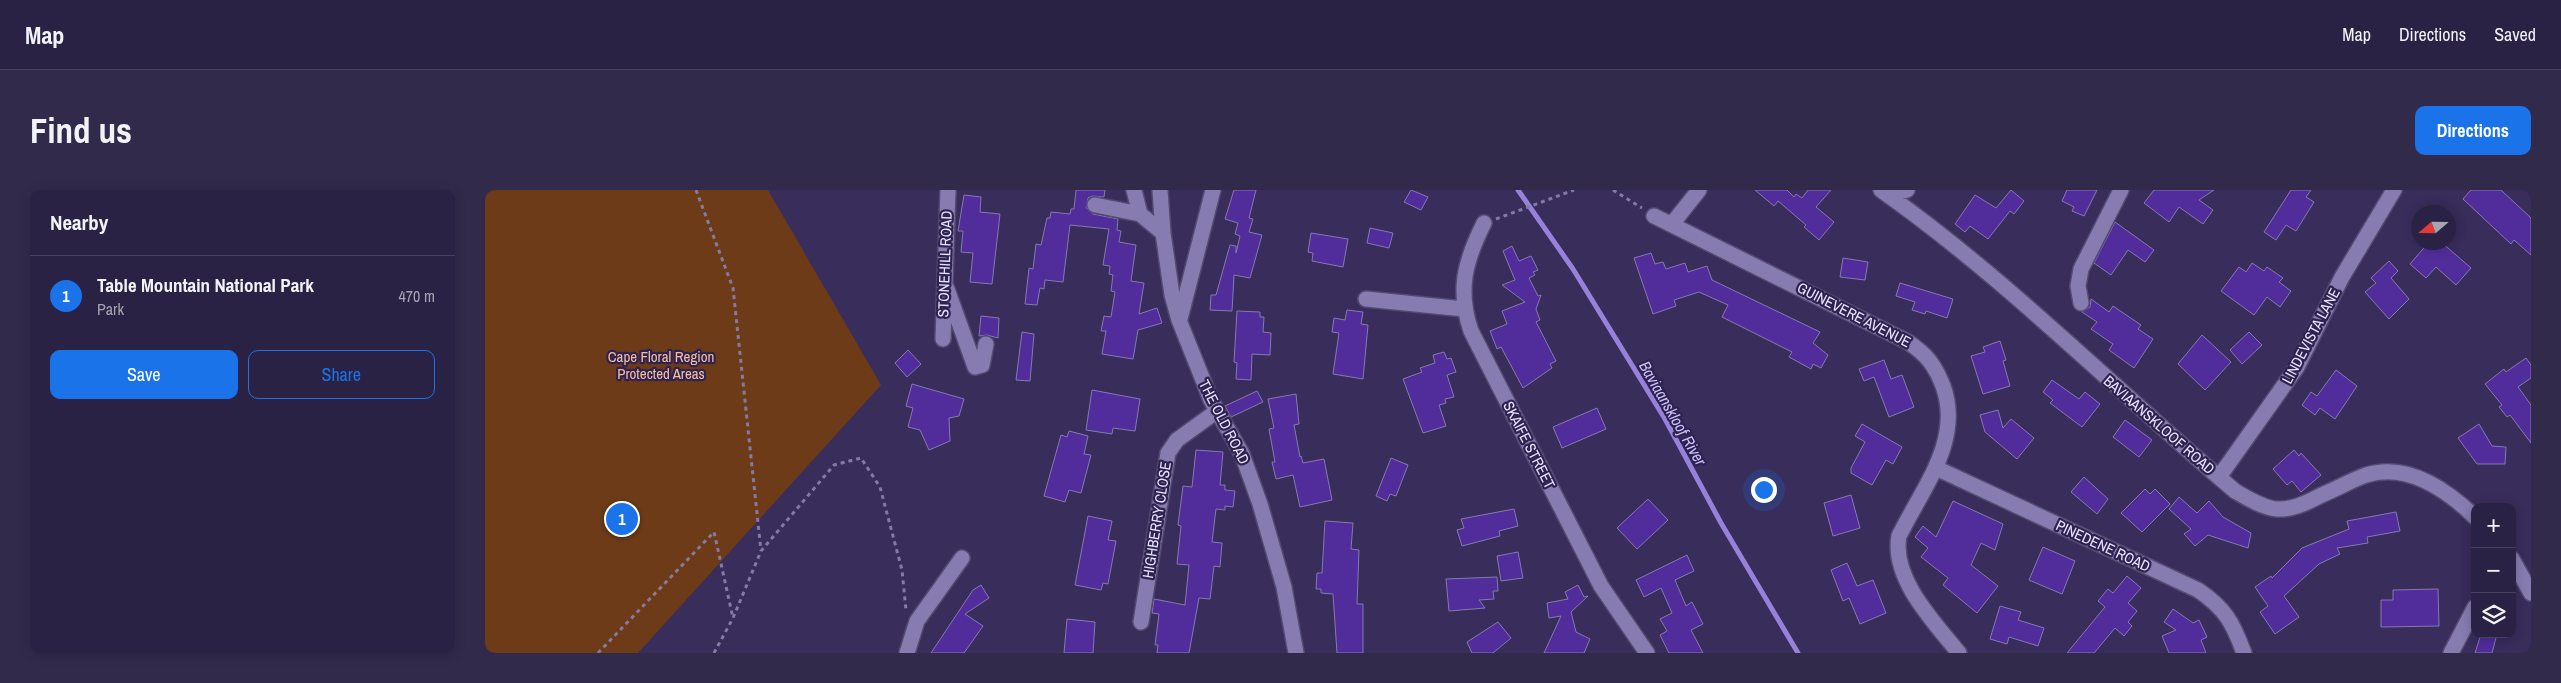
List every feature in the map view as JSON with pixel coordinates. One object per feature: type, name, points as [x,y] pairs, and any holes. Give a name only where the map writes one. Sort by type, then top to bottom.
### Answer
[{"type":"street","name":"STONEHILL ROAD","points":[[943,339],[948,190]]},
{"type":"street","points":[[1134,190],[1141,214]]},
{"type":"street","name":"THE OLD ROAD","points":[[1160,190],[1163,233],[1172,294],[1179,320],[1189,348],[1217,411],[1242,454],[1260,504],[1284,587],[1296,653]]},
{"type":"street","points":[[1179,320],[1213,190]]},
{"type":"street","points":[[1672,224],[1699,190]]},
{"type":"street","points":[[1884,192],[1907,190]]},
{"type":"street","points":[[2081,303],[2078,286],[2081,269],[2121,190]]},
{"type":"street","name":"LINDEVISTA LANE","points":[[2219,477],[2297,366],[2342,278],[2394,190]]},
{"type":"street","name":"BAVIAANSKLOOF ROAD","points":[[1884,192],[2023,303],[2132,403],[2219,477],[2251,500],[2276,509],[2295,508],[2367,475],[2402,473],[2431,483],[2457,499],[2471,513]]},
{"type":"street","points":[[1095,205],[1141,214],[1163,233]]},
{"type":"street","name":"GUINEVERE AVENUE","points":[[1654,216],[1908,342],[1924,352],[1936,367],[1945,391],[1950,417],[1944,446],[1936,468],[1899,536],[1897,547],[1905,578],[1959,653]]},
{"type":"street","name":"SKAIFE STREET","points":[[1484,223],[1472,246],[1466,267],[1464,309],[1471,331],[1601,586],[1647,653]]},
{"type":"street","points":[[944,278],[975,367],[982,364],[986,344]]},
{"type":"street","points":[[1366,299],[1464,309]]},
{"type":"street","name":"HIGHBERRY CLOSE","points":[[1141,622],[1168,453],[1177,440],[1217,411]]},
{"type":"street","name":"PINEDENE ROAD","points":[[1936,468],[2198,590],[2216,601],[2228,615],[2244,653]]},
{"type":"street","points":[[907,653],[917,621],[937,590],[962,558]]},
{"type":"street","points":[[2518,582],[2531,593]]},
{"type":"street","points":[[2451,653],[2471,615]]},
{"type":"path","points":[[696,190],[733,288],[761,551]]},
{"type":"path","points":[[1484,223],[1574,190]]},
{"type":"path","points":[[1613,190],[1654,216]]},
{"type":"path","points":[[714,653],[733,618],[761,551],[834,466],[861,458],[879,487],[902,570],[906,616]]},
{"type":"path","points":[[598,653],[713,532],[733,618]]},
{"type":"green space","name":"Cape Floral Region Protected Areas","points":[[485,190],[768,190],[881,385],[638,653],[485,653]]},
{"type":"building","points":[[1076,190],[1105,190],[1104,197],[1092,196],[1088,198],[1086,208],[1093,214],[1118,219],[1117,230],[1121,231],[1119,242],[1136,245],[1131,281],[1144,283],[1139,314],[1157,308],[1162,323],[1138,330],[1133,359],[1102,354],[1106,331],[1101,331],[1104,316],[1111,317],[1115,292],[1111,291],[1113,275],[1109,274],[1110,266],[1103,265],[1109,229],[1070,225],[1063,282],[1045,280],[1044,289],[1040,288],[1037,305],[1025,304],[1029,268],[1033,269],[1036,244],[1041,245],[1047,218],[1050,218],[1051,212],[1070,214],[1071,209],[1074,209]]},
{"type":"building","points":[[1234,190],[1256,190],[1249,218],[1253,219],[1249,232],[1262,235],[1250,278],[1234,275],[1232,311],[1210,310],[1211,295],[1216,295],[1230,245],[1236,246],[1236,253],[1240,236],[1235,234],[1238,223],[1225,219]]},
{"type":"building","points":[[1411,190],[1428,197],[1421,210],[1404,202]]},
{"type":"building","points":[[1755,190],[1787,190],[1794,197],[1796,194],[1802,198],[1808,190],[1831,190],[1816,207],[1834,222],[1819,240],[1804,227],[1806,225],[1778,201],[1774,206]]},
{"type":"building","points":[[2011,190],[2024,201],[2014,214],[2010,211],[1988,239],[1970,226],[1965,232],[1955,224],[1975,195],[1996,208]]},
{"type":"building","points":[[2067,190],[2097,190],[2084,216],[2072,211],[2074,207],[2062,201]]},
{"type":"building","points":[[2154,190],[2214,190],[2199,200],[2213,210],[2203,224],[2179,207],[2169,222],[2144,203]]},
{"type":"building","points":[[2291,190],[2311,190],[2306,197],[2314,202],[2296,231],[2286,225],[2276,240],[2264,232]]},
{"type":"building","points":[[2471,190],[2501,190],[2531,218],[2531,255],[2514,240],[2511,244],[2463,199]]},
{"type":"building","points":[[964,195],[981,197],[980,212],[1000,214],[992,284],[970,282],[973,253],[961,252],[963,231],[958,231]]},
{"type":"building","points":[[2115,222],[2154,250],[2145,262],[2128,250],[2111,275],[2094,263]]},
{"type":"building","points":[[1370,228],[1393,233],[1389,248],[1367,243]]},
{"type":"building","points":[[1311,233],[1348,239],[1343,267],[1312,261],[1313,253],[1308,252]]},
{"type":"building","points":[[1512,246],[1519,261],[1531,256],[1538,270],[1533,272],[1535,275],[1529,278],[1538,296],[1541,295],[1536,309],[1540,320],[1536,322],[1556,361],[1550,364],[1552,368],[1523,388],[1501,347],[1497,349],[1490,331],[1507,324],[1502,311],[1525,302],[1502,285],[1515,280],[1503,251]]},
{"type":"building","points":[[2422,250],[2450,250],[2471,268],[2456,285],[2436,267],[2426,278],[2410,264]]},
{"type":"building","points":[[1651,253],[1655,264],[1663,262],[1666,269],[1685,263],[1688,272],[1707,266],[1712,280],[1820,332],[1813,343],[1828,355],[1821,368],[1813,364],[1811,369],[1789,357],[1792,352],[1722,317],[1728,305],[1699,292],[1674,300],[1676,306],[1653,314],[1634,258]]},
{"type":"building","points":[[1843,258],[1868,262],[1865,280],[1840,277]]},
{"type":"building","points":[[2389,261],[2398,271],[2391,278],[2409,299],[2389,319],[2365,292],[2376,283],[2371,278]]},
{"type":"building","points":[[2252,263],[2264,271],[2267,267],[2283,278],[2279,282],[2291,291],[2280,307],[2267,297],[2254,315],[2221,291],[2239,267],[2246,272]]},
{"type":"building","points":[[1900,283],[1953,299],[1947,318],[1926,311],[1925,314],[1912,310],[1915,302],[1896,296]]},
{"type":"building","points":[[2091,299],[2109,312],[2113,306],[2141,325],[2138,329],[2153,339],[2134,368],[2109,350],[2113,344],[2091,329],[2097,322],[2082,312],[2090,307]]},
{"type":"building","points":[[1347,310],[1363,312],[1361,324],[1368,325],[1363,379],[1333,374],[1339,333],[1332,332],[1334,318],[1345,320]]},
{"type":"building","points":[[1237,311],[1260,312],[1260,317],[1264,317],[1263,332],[1271,333],[1270,355],[1252,354],[1251,380],[1236,379],[1237,363],[1234,362]]},
{"type":"building","points":[[981,316],[999,318],[998,338],[987,335],[979,336]]},
{"type":"building","points":[[1022,332],[1034,334],[1030,381],[1016,380]]},
{"type":"building","points":[[2249,332],[2262,345],[2242,364],[2230,350]]},
{"type":"building","points":[[2202,335],[2231,362],[2205,390],[2178,364]]},
{"type":"building","points":[[2000,341],[2006,360],[2003,361],[2010,386],[1983,394],[1971,356],[1985,352],[1983,347]]},
{"type":"building","points":[[908,350],[921,364],[907,377],[895,363]]},
{"type":"building","points":[[1444,352],[1447,359],[1451,358],[1456,372],[1447,375],[1454,397],[1445,399],[1446,403],[1439,405],[1446,426],[1423,433],[1403,379],[1422,372],[1420,368],[1435,363],[1433,355]]},
{"type":"building","points":[[2526,358],[2531,365],[2531,378],[2518,387],[2531,405],[2531,443],[2510,415],[2507,417],[2499,407],[2502,405],[2485,384],[2504,369],[2506,372]]},
{"type":"building","points":[[1884,360],[1891,379],[1902,375],[1914,407],[1889,417],[1874,377],[1864,381],[1859,369]]},
{"type":"building","points":[[2336,370],[2357,386],[2335,419],[2320,408],[2315,415],[2302,405],[2311,392],[2317,396]]},
{"type":"building","points":[[2052,380],[2079,399],[2085,392],[2100,404],[2082,427],[2050,403],[2053,400],[2043,392]]},
{"type":"building","points":[[912,384],[964,399],[959,416],[949,418],[950,441],[929,450],[920,430],[908,427],[913,408],[906,406]]},
{"type":"building","points":[[1092,390],[1140,399],[1135,431],[1113,428],[1112,434],[1086,430]]},
{"type":"building","points":[[1257,391],[1263,402],[1231,417],[1225,406]]},
{"type":"building","points":[[1296,394],[1299,424],[1294,425],[1300,457],[1303,463],[1324,459],[1332,500],[1300,507],[1293,475],[1276,479],[1272,462],[1275,462],[1269,429],[1274,428],[1268,399]]},
{"type":"building","points":[[1597,408],[1606,429],[1562,448],[1553,427]]},
{"type":"building","points":[[1998,410],[2003,428],[2011,419],[2034,438],[2017,459],[1985,432],[1980,415]]},
{"type":"building","points":[[2125,420],[2152,440],[2139,457],[2113,437]]},
{"type":"building","points":[[1862,424],[1902,447],[1893,464],[1886,460],[1872,485],[1851,473],[1851,468],[1865,442],[1855,436]]},
{"type":"building","points":[[2479,424],[2492,446],[2506,447],[2505,464],[2477,464],[2458,438]]},
{"type":"building","points":[[1069,431],[1088,436],[1084,454],[1091,455],[1081,493],[1069,490],[1065,502],[1044,496],[1061,435],[1067,437]]},
{"type":"building","points":[[1196,450],[1223,452],[1220,485],[1225,485],[1225,490],[1235,491],[1233,507],[1225,506],[1225,510],[1216,509],[1212,542],[1222,543],[1220,567],[1214,566],[1210,599],[1199,598],[1189,653],[1157,653],[1158,645],[1155,645],[1159,614],[1152,613],[1154,599],[1185,605],[1189,565],[1177,564],[1181,526],[1178,525],[1183,486],[1192,487]]},
{"type":"building","points":[[2294,450],[2299,456],[2301,453],[2321,475],[2301,492],[2292,481],[2287,485],[2273,469]]},
{"type":"building","points":[[1391,458],[1408,465],[1396,496],[1390,494],[1387,501],[1376,496]]},
{"type":"building","points":[[2084,477],[2108,499],[2097,514],[2071,492]]},
{"type":"building","points":[[2145,489],[2150,494],[2155,489],[2170,504],[2142,532],[2121,513]]},
{"type":"building","points":[[1851,495],[1860,528],[1833,536],[1824,503]]},
{"type":"building","points":[[2179,497],[2197,513],[2209,501],[2223,517],[2251,533],[2248,548],[2208,535],[2195,546],[2184,534],[2191,529],[2169,509]]},
{"type":"building","points":[[1648,499],[1668,520],[1637,549],[1617,528]]},
{"type":"building","points":[[1953,501],[2003,524],[1995,550],[1981,543],[1971,565],[1998,586],[1977,613],[1943,585],[1948,578],[1921,557],[1928,548],[1915,537],[1923,526],[1936,537]]},
{"type":"building","points":[[1514,509],[1518,526],[1499,531],[1500,536],[1462,546],[1457,530],[1464,528],[1461,519]]},
{"type":"building","points":[[2396,512],[2400,531],[2367,537],[2368,543],[2337,548],[2340,554],[2319,564],[2284,596],[2299,617],[2275,634],[2260,612],[2268,606],[2255,587],[2271,576],[2272,578],[2302,548],[2349,529],[2347,521]]},
{"type":"building","points":[[1088,516],[1112,521],[1108,540],[1116,541],[1108,584],[1103,583],[1101,590],[1075,585]]},
{"type":"building","points":[[1325,521],[1353,523],[1351,549],[1359,550],[1357,604],[1363,604],[1363,653],[1337,653],[1333,594],[1321,593],[1321,589],[1316,589],[1317,573],[1322,573]]},
{"type":"building","points":[[2043,547],[2075,561],[2062,594],[2029,580]]},
{"type":"building","points":[[1518,552],[1523,578],[1501,581],[1497,556]]},
{"type":"building","points":[[1687,555],[1694,571],[1675,580],[1686,606],[1692,602],[1703,624],[1691,630],[1703,653],[1669,653],[1660,635],[1667,631],[1660,619],[1672,613],[1661,588],[1644,597],[1636,580]]},
{"type":"building","points":[[1847,563],[1857,586],[1873,580],[1886,613],[1860,624],[1849,598],[1843,601],[1831,570]]},
{"type":"building","points":[[2127,576],[2141,588],[2128,603],[2137,611],[2128,622],[2132,626],[2124,636],[2115,628],[2094,653],[2067,653],[2105,607],[2098,601],[2108,589],[2113,593]]},
{"type":"building","points":[[1497,577],[1498,591],[1493,591],[1494,599],[1479,600],[1485,608],[1449,611],[1446,579]]},
{"type":"building","points":[[981,585],[989,598],[965,614],[983,626],[964,653],[931,653],[973,590]]},
{"type":"building","points":[[1578,585],[1584,597],[1588,596],[1571,612],[1576,632],[1590,639],[1584,653],[1544,653],[1561,616],[1549,618],[1547,603],[1568,599],[1565,592]]},
{"type":"building","points":[[2438,589],[2439,626],[2381,627],[2381,600],[2393,600],[2393,590]]},
{"type":"building","points":[[2000,606],[2021,612],[2018,620],[2044,628],[2038,646],[2009,637],[2007,644],[1990,639]]},
{"type":"building","points":[[2173,609],[2193,623],[2199,620],[2207,637],[2201,640],[2206,653],[2169,653],[2162,636],[2176,630],[2164,622]]},
{"type":"building","points":[[1067,619],[1095,622],[1093,653],[1064,653]]},
{"type":"building","points":[[1498,622],[1511,638],[1493,653],[1472,653],[1467,642]]},
{"type":"building","points":[[2480,638],[2496,638],[2492,653],[2475,653]]},
{"type":"waterway","name":"Baviaanskloof River","points":[[1518,190],[1573,269],[1665,419],[1721,523],[1798,653]]},
{"type":"place","name":"Table Mountain National Park","points":[[622,519]]}]
